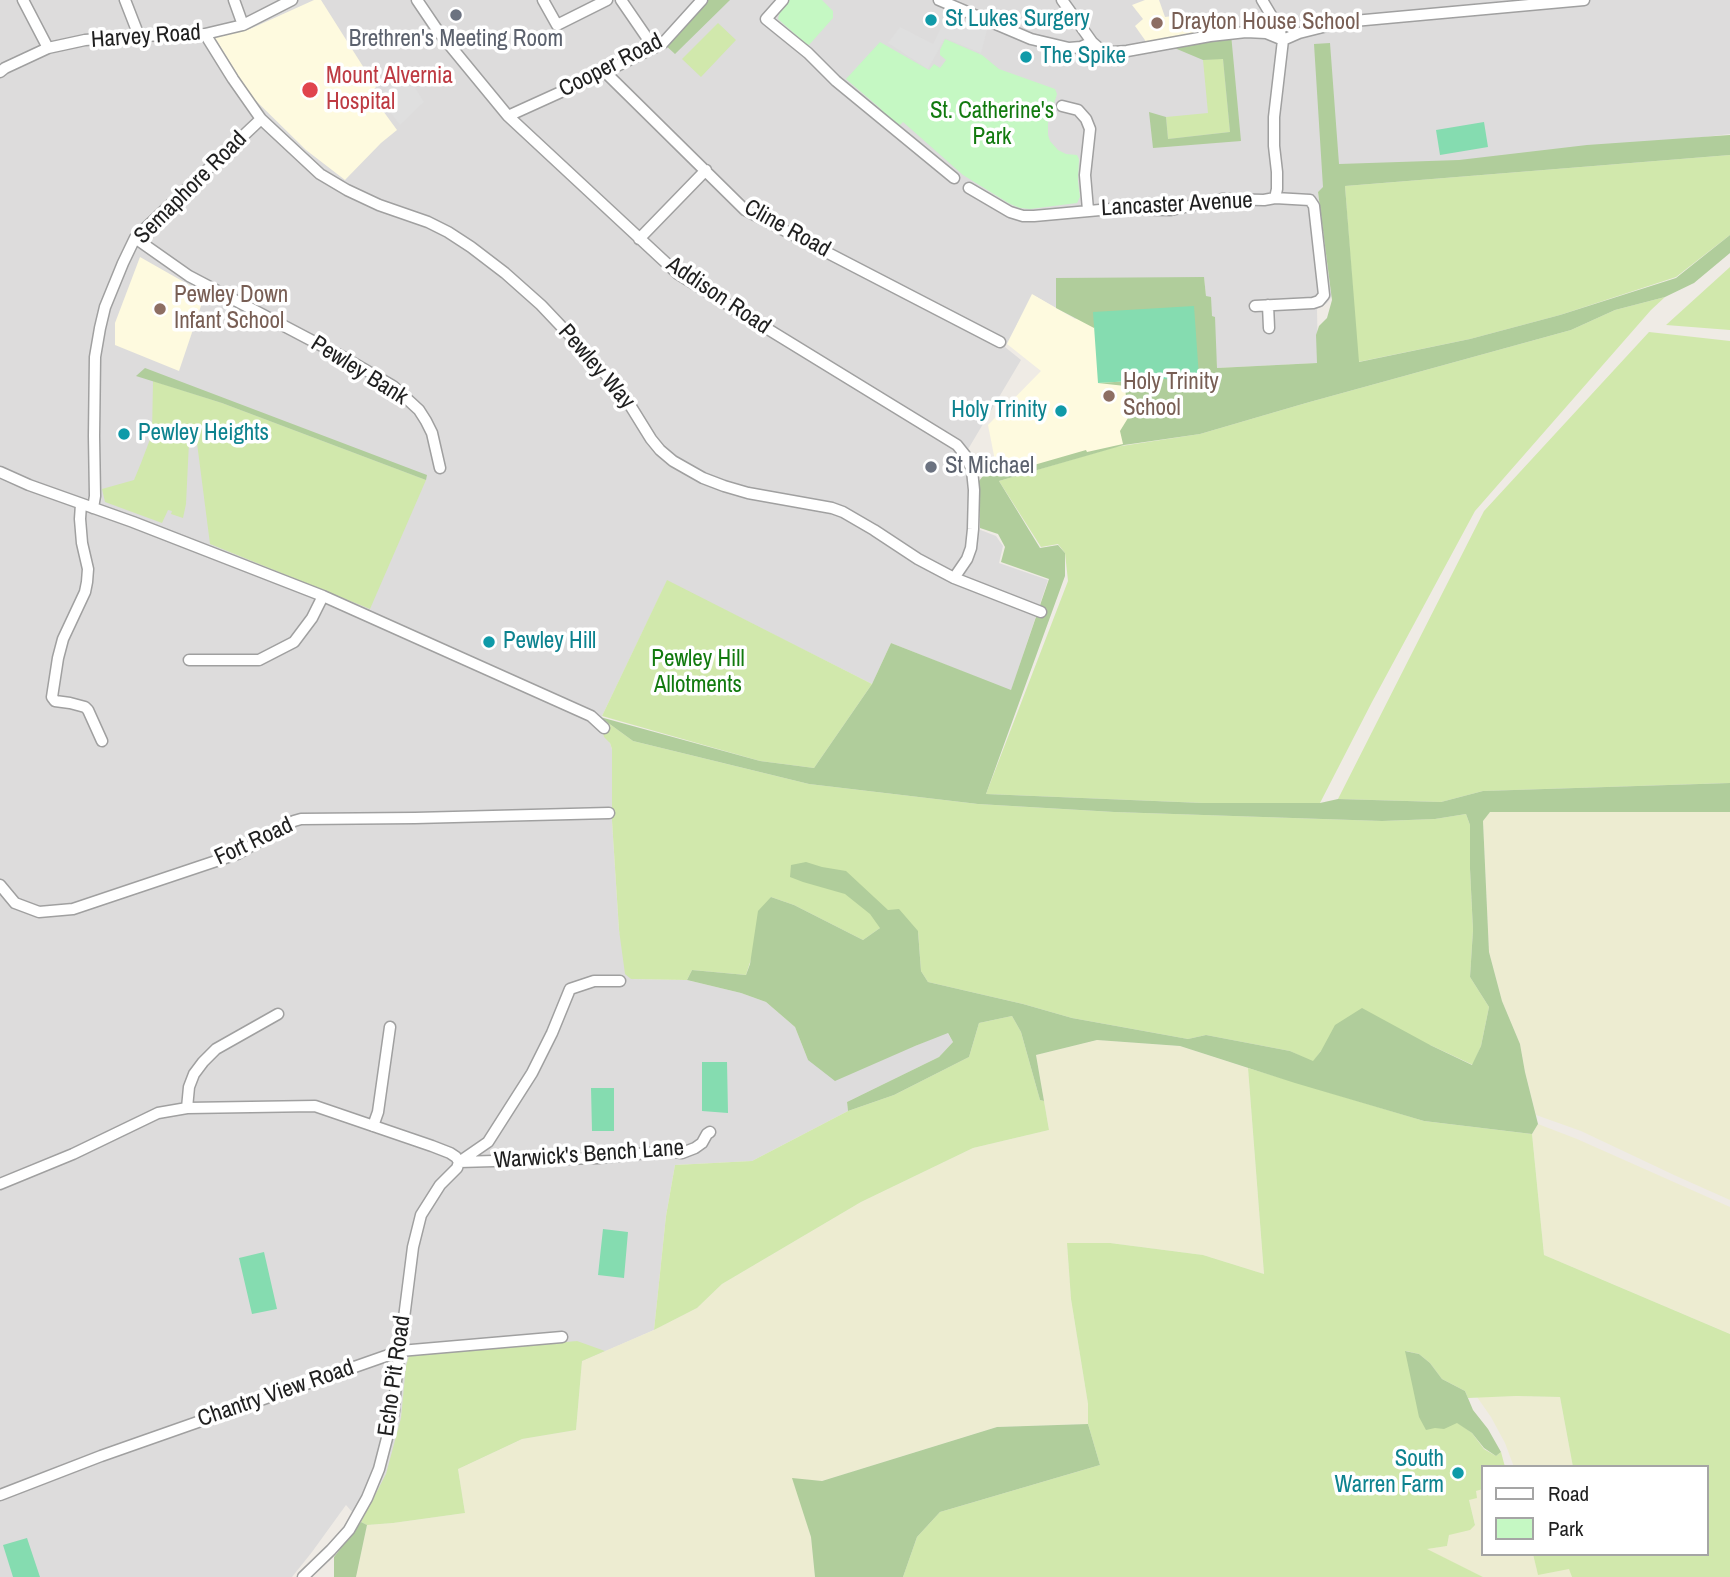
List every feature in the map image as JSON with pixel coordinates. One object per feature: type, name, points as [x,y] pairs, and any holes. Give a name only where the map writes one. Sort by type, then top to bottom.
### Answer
[{"type":"street","points":[[23,0],[48,48]]},
{"type":"street","points":[[125,0],[139,36]]},
{"type":"street","points":[[234,0],[243,25]]},
{"type":"street","name":"Harvey Road","points":[[0,72],[48,48],[85,40],[205,34],[243,25],[292,0]]},
{"type":"street","name":"Addison Road","points":[[417,0],[508,116],[678,274],[957,445],[972,470],[974,490],[971,548],[954,578]]},
{"type":"street","points":[[543,0],[556,25],[607,0]]},
{"type":"street","points":[[621,0],[654,48]]},
{"type":"street","name":"Cooper Road","points":[[508,116],[663,43],[702,0]]},
{"type":"street","points":[[783,0],[766,19],[836,81],[954,178]]},
{"type":"street","points":[[939,0],[1031,39],[1069,48],[1092,42]]},
{"type":"street","points":[[1062,0],[1092,42],[1106,51],[1127,51],[1246,32],[1266,33],[1283,40],[1299,33],[1343,22],[1584,0]]},
{"type":"street","points":[[1262,0],[1278,25],[1283,40]]},
{"type":"street","name":"Pewley Way","points":[[205,34],[261,119],[320,174],[379,205],[448,232],[505,273],[541,305],[595,362],[633,408],[651,439],[673,461],[703,478],[748,494],[843,512],[954,578],[1041,612]]},
{"type":"street","name":"Lancaster Avenue","points":[[969,188],[1010,212],[1023,216],[1088,210],[1160,211],[1222,199],[1275,198],[1277,189],[1274,117],[1283,40]]},
{"type":"street","name":"Cline Road","points":[[605,72],[746,210],[1000,342]]},
{"type":"street","points":[[1062,106],[1078,110],[1090,129],[1085,175],[1088,210]]},
{"type":"street","name":"Semaphore Road","points":[[93,508],[95,357],[109,298],[135,238],[261,119]]},
{"type":"street","points":[[639,239],[706,170]]},
{"type":"street","points":[[1255,306],[1313,303],[1324,295],[1313,202],[1306,198],[1275,198]]},
{"type":"street","name":"Pewley Bank","points":[[135,238],[189,276],[393,386],[419,410],[426,421],[432,433],[440,468]]},
{"type":"street","points":[[1268,305],[1269,328]]},
{"type":"street","points":[[0,472],[323,597],[592,716],[604,728]]},
{"type":"street","points":[[81,504],[80,519],[88,569],[87,582],[63,639],[52,697],[55,701],[85,707],[102,741]]},
{"type":"street","points":[[189,660],[259,660],[294,642],[312,618],[323,597]]},
{"type":"street","name":"Fort Road","points":[[0,885],[15,903],[39,912],[73,909],[237,853],[301,819],[609,813]]},
{"type":"street","name":"Echo Pit Road","points":[[303,1577],[349,1530],[376,1478],[394,1411],[413,1247],[421,1215],[459,1162],[488,1142],[526,1083],[552,1033],[570,989],[594,981],[620,981]]},
{"type":"street","points":[[187,1108],[189,1087],[203,1062],[216,1049],[278,1014]]},
{"type":"street","points":[[373,1126],[378,1112],[390,1027]]},
{"type":"street","points":[[0,1184],[73,1154],[158,1113],[187,1108],[315,1107],[450,1153],[459,1162]]},
{"type":"street","name":"Warwick's Bench Lane","points":[[459,1162],[598,1158],[667,1151],[682,1153],[702,1143],[710,1132]]},
{"type":"street","name":"Chantry View Road","points":[[0,1494],[400,1351],[562,1337]]},
{"type":"shaded area","points":[[0,0],[1730,0],[1730,134],[1329,180],[1318,192],[1332,296],[1317,309],[1318,363],[1217,368],[1212,317],[1204,278],[1056,278],[1056,308],[1033,295],[1005,347],[1021,360],[967,451],[977,503],[978,529],[996,536],[1003,546],[999,563],[1048,580],[1011,691],[891,643],[872,684],[667,581],[601,718],[612,749],[612,821],[619,930],[631,979],[687,980],[766,1002],[795,1027],[808,1060],[915,1046],[947,1032],[953,1042],[939,1057],[847,1102],[848,1111],[752,1161],[675,1165],[666,1216],[654,1330],[583,1361],[522,1439],[458,1469],[367,1525],[346,1505],[292,1577],[0,1577]]},
{"type":"shaded area","name":"Mount Alvernia Hospital","points":[[314,0],[321,0],[376,87],[370,93],[397,130],[345,180],[306,150],[251,96],[214,36],[250,29]]},
{"type":"shaded area","name":"Drayton House School","points":[[1145,0],[1159,0],[1165,17],[1172,16],[1177,26],[1207,15],[1215,30],[1147,43],[1135,26],[1143,19],[1132,5]]},
{"type":"shaded area","points":[[948,13],[987,30],[981,53],[945,38],[928,69],[888,43],[900,27],[933,44]]},
{"type":"shaded area","points":[[407,75],[424,102],[400,125],[377,95]]},
{"type":"shaded area","name":"Pewley Down Infant School","points":[[140,257],[205,294],[179,371],[115,345],[115,323]]},
{"type":"shaded area","name":"Holy Trinity School","points":[[1032,294],[1075,319],[1199,300],[1132,443],[999,481],[988,425],[1041,371],[1007,344]]},
{"type":"green space","points":[[702,0],[730,0],[675,54],[663,43]]},
{"type":"green space","points":[[789,0],[822,0],[833,11],[833,18],[809,45],[778,19],[780,11]]},
{"type":"green space","points":[[718,23],[736,40],[701,77],[682,59]]},
{"type":"green space","points":[[1231,34],[1241,141],[1153,148],[1149,112],[1166,117],[1168,139],[1230,132],[1223,59],[1203,60],[1165,44]]},
{"type":"green space","name":"St. Catherine's Park","points":[[945,39],[982,55],[999,69],[1055,89],[1057,94],[1048,123],[1048,135],[1058,150],[1077,155],[1079,159],[1080,197],[1077,203],[1030,209],[1010,204],[963,175],[903,122],[900,125],[882,113],[881,109],[846,79],[880,42],[929,70],[934,64],[940,68],[946,60],[940,55]]},
{"type":"green space","points":[[1330,43],[1339,164],[1459,160],[1587,145],[1730,135],[1730,155],[1345,186],[1359,362],[1470,339],[1560,315],[1676,278],[1730,235],[1730,253],[1694,283],[1665,297],[1615,310],[1571,330],[1200,434],[1124,445],[999,481],[1040,548],[1058,545],[1065,553],[1065,576],[986,794],[1203,803],[1320,803],[1338,799],[1441,802],[1483,791],[1730,783],[1730,812],[1490,812],[1483,821],[1489,952],[1502,1001],[1520,1044],[1538,1124],[1532,1134],[1424,1121],[1180,1046],[1097,1040],[1036,1055],[1044,1101],[1040,1100],[1021,1032],[1012,1016],[979,1023],[969,1057],[894,1095],[848,1111],[847,1102],[939,1057],[953,1042],[948,1033],[835,1081],[808,1060],[795,1027],[766,1002],[687,980],[692,970],[746,975],[758,911],[771,897],[794,905],[863,940],[880,928],[870,914],[845,894],[790,877],[791,865],[806,862],[846,871],[888,910],[899,909],[918,931],[921,971],[928,982],[1072,1018],[1188,1039],[1206,1035],[1290,1051],[1313,1061],[1335,1025],[1362,1008],[1472,1065],[1481,1046],[1489,1007],[1470,977],[1473,930],[1470,825],[1466,814],[1435,819],[1382,821],[1114,812],[978,804],[809,784],[633,741],[600,717],[760,761],[814,768],[872,684],[891,643],[1011,690],[1049,579],[1001,562],[1005,547],[998,534],[980,528],[979,481],[1003,463],[1015,462],[1020,469],[1086,450],[1087,452],[1123,444],[1120,431],[1128,418],[1125,386],[1098,383],[1198,377],[1094,312],[1094,328],[1056,308],[1056,278],[1204,277],[1206,296],[1211,297],[1212,316],[1215,317],[1217,368],[1317,363],[1316,335],[1319,326],[1327,318],[1332,300],[1318,192],[1323,187],[1314,44]]},
{"type":"green space","points":[[1223,58],[1230,132],[1168,139],[1166,117],[1208,113],[1203,60]]},
{"type":"green space","points":[[1484,122],[1488,147],[1440,155],[1436,130]]},
{"type":"green space","points":[[1730,155],[1730,235],[1676,277],[1560,315],[1470,339],[1358,362],[1345,186]]},
{"type":"green space","points":[[1730,267],[1730,330],[1666,325]]},
{"type":"green space","points":[[1665,297],[1475,511],[1320,803],[1203,803],[986,794],[1068,581],[1065,553],[1058,544],[1041,547],[999,481],[1115,447],[1200,434],[1571,330],[1615,310]]},
{"type":"green space","points":[[1194,306],[1199,377],[1098,383],[1093,312]]},
{"type":"green space","points":[[1649,332],[1730,341],[1730,783],[1483,791],[1441,802],[1338,799],[1484,511]]},
{"type":"green space","points":[[145,368],[427,475],[426,480],[222,403],[136,376]]},
{"type":"green space","points":[[153,381],[222,403],[426,480],[370,609],[210,544],[197,443],[189,442],[183,518],[171,514],[172,511],[168,510],[162,523],[105,502],[102,489],[134,480],[141,463],[152,434]]},
{"type":"green space","name":"Pewley Hill Allotments","points":[[667,580],[872,684],[814,768],[760,761],[602,716]]},
{"type":"green space","points":[[600,717],[633,741],[809,784],[978,804],[1114,812],[1382,821],[1435,819],[1466,814],[1470,825],[1473,930],[1470,977],[1489,1007],[1481,1046],[1473,1065],[1430,1045],[1321,1051],[1313,1062],[1290,1051],[1206,1035],[1188,1039],[1072,1018],[928,982],[921,971],[918,931],[880,928],[863,940],[794,905],[771,897],[746,975],[692,970],[687,980],[631,979],[625,974],[619,930],[612,821],[612,749],[604,737]]},
{"type":"green space","points":[[1489,812],[1730,812],[1730,1200],[1581,1131],[1536,1115],[1520,1044],[1502,1001],[1489,952],[1483,821]]},
{"type":"green space","points":[[1012,1016],[1021,1032],[1040,1100],[1044,1101],[1049,1130],[973,1148],[861,1202],[722,1284],[697,1308],[654,1330],[666,1216],[675,1165],[752,1161],[848,1111],[894,1095],[969,1057],[979,1023]]},
{"type":"green space","points":[[1097,1040],[1180,1046],[1248,1068],[1264,1274],[1203,1255],[1110,1243],[1067,1243],[1071,1299],[1088,1404],[1088,1424],[997,1427],[822,1481],[793,1479],[811,1537],[815,1577],[356,1577],[367,1525],[465,1513],[458,1469],[522,1439],[576,1430],[582,1361],[697,1308],[722,1284],[861,1202],[973,1148],[1049,1130],[1036,1055]]},
{"type":"green space","points":[[702,1062],[727,1062],[728,1113],[702,1111]]},
{"type":"green space","points":[[1248,1068],[1424,1121],[1532,1134],[1544,1255],[1730,1334],[1730,1577],[1572,1577],[1569,1569],[1538,1575],[1533,1556],[1709,1556],[1709,1465],[1573,1465],[1560,1397],[1468,1398],[1465,1391],[1442,1379],[1419,1354],[1406,1351],[1435,1428],[1444,1428],[1457,1422],[1472,1433],[1484,1449],[1496,1456],[1501,1452],[1504,1465],[1482,1465],[1482,1489],[1476,1491],[1477,1498],[1469,1500],[1475,1525],[1470,1530],[1449,1535],[1447,1546],[1427,1549],[1483,1577],[903,1577],[917,1537],[940,1512],[1100,1465],[1088,1424],[1088,1404],[1071,1299],[1067,1243],[1110,1243],[1203,1255],[1264,1274]]},
{"type":"green space","points":[[591,1088],[614,1088],[614,1131],[592,1131]]},
{"type":"green space","points":[[1538,1124],[1730,1207],[1730,1334],[1544,1255],[1532,1134]]},
{"type":"green space","points":[[603,1229],[628,1232],[624,1278],[598,1275]]},
{"type":"green space","points":[[264,1252],[277,1309],[252,1314],[239,1258]]},
{"type":"green space","points":[[577,1341],[605,1351],[582,1361],[576,1430],[522,1439],[458,1469],[465,1513],[393,1523],[367,1525],[361,1522],[386,1474],[401,1418],[409,1356]]},
{"type":"green space","points":[[1405,1351],[1419,1354],[1442,1379],[1465,1391],[1473,1410],[1501,1452],[1496,1456],[1457,1423],[1444,1429],[1426,1430],[1419,1417]]},
{"type":"green space","points":[[1477,1397],[1560,1397],[1573,1465],[1513,1465],[1505,1443]]},
{"type":"green space","points":[[1088,1424],[1100,1465],[940,1512],[917,1537],[903,1577],[815,1577],[811,1537],[792,1478],[822,1481],[997,1427]]},
{"type":"green space","name":"South Warren Farm","points":[[1482,1489],[1482,1556],[1534,1556],[1538,1574],[1570,1568],[1572,1577],[1483,1577],[1425,1549],[1447,1546],[1449,1535],[1475,1524],[1469,1500],[1475,1491]]},
{"type":"green space","points":[[361,1522],[367,1525],[356,1577],[334,1577],[334,1557]]},
{"type":"green space","points":[[27,1538],[40,1577],[13,1577],[3,1545]]},
{"type":"place","name":"Brethren's Meeting Room","points":[[456,15]]},
{"type":"place","name":"St Lukes Surgery","points":[[931,20]]},
{"type":"place","name":"Drayton House School","points":[[1157,23]]},
{"type":"place","name":"The Spike","points":[[1026,57]]},
{"type":"place","name":"Mount Alvernia Hospital","points":[[310,90]]},
{"type":"place","name":"Pewley Down Infant School","points":[[160,309]]},
{"type":"place","name":"Holy Trinity School","points":[[1109,396]]},
{"type":"place","name":"Holy Trinity","points":[[1061,411]]},
{"type":"place","name":"Pewley Heights","points":[[124,434]]},
{"type":"place","name":"St Michael","points":[[931,467]]},
{"type":"place","name":"Pewley Hill","points":[[489,642]]},
{"type":"place","name":"South Warren Farm","points":[[1458,1473]]}]
